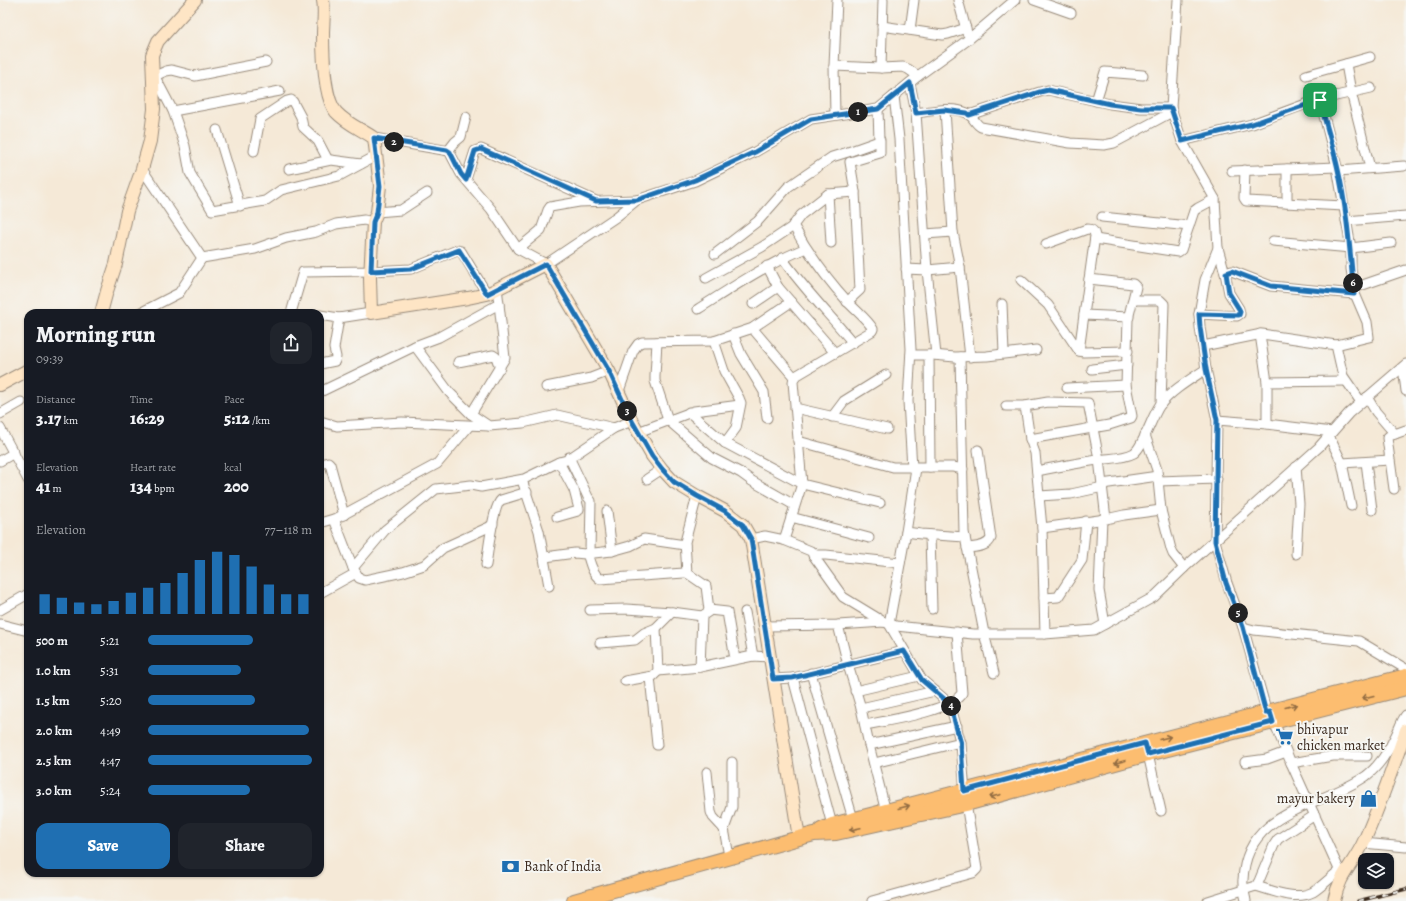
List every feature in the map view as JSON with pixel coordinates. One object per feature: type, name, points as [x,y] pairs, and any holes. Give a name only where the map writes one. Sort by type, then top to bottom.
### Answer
[{"type":"main road","points":[[102,309],[116,264],[127,211],[142,169],[153,123],[154,74],[152,55],[158,41],[195,0]]},
{"type":"main road","points":[[323,0],[323,34],[326,80],[329,99],[335,111],[350,125],[374,138],[380,186],[375,217],[370,278],[371,313],[468,298],[492,291],[546,264],[609,371],[632,421],[652,456],[674,482],[725,511],[743,525],[751,539],[799,838]]},
{"type":"main road","points":[[0,385],[24,372]]},
{"type":"main road","points":[[814,834],[836,834],[965,797],[1270,716],[1406,676]]},
{"type":"main road","points":[[1270,716],[1406,688]]},
{"type":"main road","points":[[1334,901],[1341,873],[1363,843],[1393,768],[1406,730]]},
{"type":"main road","points":[[574,901],[729,856],[814,834],[832,825],[853,819],[965,797]]},
{"type":"street","points":[[835,115],[834,66],[837,0]]},
{"type":"street","points":[[881,68],[883,0]]},
{"type":"street","points":[[910,30],[914,0]]},
{"type":"street","points":[[958,0],[969,39]]},
{"type":"street","points":[[518,249],[541,230],[550,207],[579,202],[637,200],[695,180],[755,152],[811,119],[878,109],[918,76],[969,39],[1015,0]]},
{"type":"street","points":[[1034,0],[1071,13]]},
{"type":"street","points":[[1178,0],[1172,110],[1182,141],[1215,199],[1218,248],[1226,273],[1229,293],[1240,312],[1239,315],[1199,314]]},
{"type":"street","points":[[882,26],[945,35],[966,28]]},
{"type":"street","points":[[1306,75],[1370,57]]},
{"type":"street","points":[[266,62],[196,76],[169,70],[154,74],[173,111],[185,146],[190,173],[210,209],[216,210],[268,200],[282,190],[339,176],[376,156]]},
{"type":"street","points":[[1346,64],[1351,92],[1370,168]]},
{"type":"street","points":[[834,66],[881,68],[903,67],[908,68],[918,76]]},
{"type":"street","points":[[1096,101],[1104,72],[1143,75]]},
{"type":"street","points":[[910,83],[916,113],[926,234],[932,355],[930,467]]},
{"type":"street","points":[[1182,141],[1252,124],[1320,100],[1371,88]]},
{"type":"street","points":[[173,111],[280,91]]},
{"type":"street","points":[[969,115],[1044,91],[1053,91],[1096,101],[1141,108],[1172,110]]},
{"type":"street","points":[[872,901],[975,872],[977,865],[965,797],[961,742],[950,704],[922,680],[886,623],[906,532],[914,468],[908,401],[911,355],[899,139],[894,96]]},
{"type":"street","points":[[254,151],[258,122],[260,119],[286,101],[291,100],[301,116],[303,127],[320,144],[328,160]]},
{"type":"street","points":[[1203,346],[1260,334],[1336,345],[1369,337],[1368,324],[1354,291],[1350,263],[1350,248],[1338,169],[1320,100]]},
{"type":"street","points":[[847,302],[860,290],[855,192],[850,162],[880,153],[878,109]]},
{"type":"street","points":[[944,110],[952,232],[960,267],[970,357]]},
{"type":"street","points":[[916,113],[953,110],[967,113],[981,127],[1070,143],[1104,145],[1114,143],[1172,110]]},
{"type":"street","points":[[448,151],[461,137],[466,117]]},
{"type":"street","points":[[217,130],[240,206]]},
{"type":"street","points":[[374,138],[450,152],[461,174],[491,209],[518,249],[546,264],[616,217],[637,200]]},
{"type":"street","points":[[715,254],[758,221],[788,187],[832,157],[880,140]]},
{"type":"street","points":[[466,180],[475,151],[481,149],[596,201]]},
{"type":"street","points":[[289,169],[328,160],[361,164]]},
{"type":"street","points":[[1232,171],[1404,166]]},
{"type":"street","points":[[142,169],[202,258]]},
{"type":"street","points":[[1287,169],[1287,203]]},
{"type":"street","points":[[1245,170],[1244,198],[1246,201],[1344,206]]},
{"type":"street","points":[[706,278],[762,248],[793,226],[801,215],[828,194],[855,192]]},
{"type":"street","points":[[148,309],[180,293],[202,258],[255,249],[286,238],[316,232],[336,224],[364,220],[401,210],[427,193]]},
{"type":"street","points":[[828,194],[831,243]]},
{"type":"street","points":[[1095,239],[1176,252],[1181,250],[1196,209],[1215,199]]},
{"type":"street","points":[[1346,221],[1406,216]]},
{"type":"street","points":[[1102,218],[1189,226]]},
{"type":"street","points":[[793,226],[806,248],[847,302],[873,329],[853,343],[794,377]]},
{"type":"street","points":[[1046,244],[1087,228],[1092,229],[1094,232],[1095,239],[1079,351]]},
{"type":"street","points":[[926,234],[952,232]]},
{"type":"street","points":[[1273,241],[1350,248],[1391,243]]},
{"type":"street","points":[[698,309],[767,266],[806,248]]},
{"type":"street","points":[[1218,248],[1205,280],[1199,314],[1206,369],[1217,420],[1215,541],[1226,583],[1243,627],[1270,716],[1341,873],[1306,896],[1291,896],[1256,886]]},
{"type":"street","points":[[292,309],[303,272],[411,269],[459,250],[492,291],[500,304],[505,358],[471,414]]},
{"type":"street","points":[[782,258],[795,276],[853,343]]},
{"type":"street","points":[[767,266],[778,287],[835,353]]},
{"type":"street","points":[[906,269],[927,270],[960,267]]},
{"type":"street","points":[[1226,273],[1232,271],[1274,287],[1354,291],[1406,270]]},
{"type":"street","points":[[1030,439],[1109,425],[1132,417],[1126,385],[1129,317],[1136,289],[1135,285],[1089,278]]},
{"type":"street","points":[[1021,280],[1048,304],[1079,351],[1128,351]]},
{"type":"street","points":[[753,304],[778,287]]},
{"type":"street","points":[[1133,300],[1160,300],[1164,304],[1161,404]]},
{"type":"street","points":[[618,391],[635,346],[642,342],[714,340],[754,328],[791,302]]},
{"type":"street","points":[[324,390],[415,346],[439,337],[500,304]]},
{"type":"street","points":[[1002,304],[1004,353]]},
{"type":"street","points":[[324,316],[339,318],[371,313]]},
{"type":"street","points":[[1084,315],[1129,317]]},
{"type":"street","points":[[324,363],[334,361],[336,359],[334,348],[339,318]]},
{"type":"street","points":[[754,328],[754,331],[794,377],[795,408],[802,484],[784,540]]},
{"type":"street","points":[[733,334],[741,354],[764,392],[767,418]]},
{"type":"street","points":[[1260,334],[1267,382],[1267,424]]},
{"type":"street","points":[[714,340],[724,371],[739,398],[740,405],[736,428],[725,443]]},
{"type":"street","points":[[657,342],[655,381],[668,420],[712,458],[741,473],[794,506]]},
{"type":"street","points":[[1336,345],[1345,381],[1376,412],[1395,434]]},
{"type":"street","points":[[415,346],[447,390],[471,414],[489,426]]},
{"type":"street","points":[[911,355],[970,357],[1036,350]]},
{"type":"street","points":[[458,362],[494,355],[500,368]]},
{"type":"street","points":[[960,357],[965,537],[984,633],[994,673]]},
{"type":"street","points":[[1092,369],[1127,365]]},
{"type":"street","points":[[1404,365],[1406,390]]},
{"type":"street","points":[[751,539],[765,536],[784,540],[813,552],[813,555],[843,597],[886,623],[896,626],[973,634],[1045,634],[1094,630],[1154,597],[1184,568],[1319,447],[1349,413],[1404,365]]},
{"type":"street","points":[[1037,471],[1127,456],[1136,452],[1152,418],[1161,404],[1179,387],[1206,369]]},
{"type":"street","points":[[546,388],[591,378],[609,371]]},
{"type":"street","points":[[832,417],[844,402],[886,375]]},
{"type":"street","points":[[1267,382],[1345,381]]},
{"type":"street","points":[[1067,388],[1126,385]]},
{"type":"street","points":[[0,414],[21,402]]},
{"type":"street","points":[[1006,406],[1025,406],[1048,402],[1078,404],[1088,402],[1089,404],[1102,485],[1104,519],[1099,588],[1105,624]]},
{"type":"street","points":[[638,432],[689,412],[740,405]]},
{"type":"street","points":[[1025,406],[1040,496],[1045,634]]},
{"type":"street","points":[[795,408],[887,429]]},
{"type":"street","points":[[689,412],[725,443],[802,484],[880,502]]},
{"type":"street","points":[[324,422],[337,426],[402,422],[489,426],[520,424],[557,415],[614,428]]},
{"type":"street","points":[[1217,420],[1267,424],[1331,434]]},
{"type":"street","points":[[324,590],[354,571],[385,530],[436,489],[471,485],[481,487],[525,479],[570,458],[614,428],[632,421]]},
{"type":"street","points":[[324,522],[344,515],[438,464],[469,426]]},
{"type":"street","points":[[0,428],[24,472]]},
{"type":"street","points":[[1394,489],[1387,438],[1406,430]]},
{"type":"street","points":[[1331,434],[1342,463],[1351,506]]},
{"type":"street","points":[[1145,435],[1157,468],[1161,510],[1173,554],[1184,568]]},
{"type":"street","points":[[798,441],[893,467],[953,467],[963,469]]},
{"type":"street","points":[[967,548],[987,544],[991,538],[978,450]]},
{"type":"street","points":[[0,460],[14,453]]},
{"type":"street","points":[[570,458],[591,501],[587,553],[594,573],[600,579],[687,573],[706,586],[700,667]]},
{"type":"street","points":[[1342,463],[1390,460]]},
{"type":"street","points":[[324,463],[328,462],[330,464],[344,515]]},
{"type":"street","points":[[557,517],[578,511],[579,509],[574,490],[559,462]]},
{"type":"street","points":[[1366,462],[1372,510]]},
{"type":"street","points":[[1296,467],[1299,504],[1296,554]]},
{"type":"street","points":[[647,479],[662,469]]},
{"type":"street","points":[[1040,496],[1071,494],[1102,485],[1158,478],[1217,479]]},
{"type":"street","points":[[525,479],[527,492],[545,557],[549,586]]},
{"type":"street","points":[[486,565],[497,505],[500,501],[527,492]]},
{"type":"street","points":[[687,573],[685,540],[697,496]]},
{"type":"street","points":[[1042,528],[1161,510]]},
{"type":"street","points":[[607,511],[612,551]]},
{"type":"street","points":[[791,517],[869,538]]},
{"type":"street","points":[[334,519],[354,571],[359,578],[365,580],[403,572],[424,565],[443,548],[493,524]]},
{"type":"street","points":[[1044,598],[1058,597],[1081,562],[1086,521]]},
{"type":"street","points":[[906,532],[965,537]]},
{"type":"street","points":[[930,535],[932,609]]},
{"type":"street","points":[[545,557],[575,553],[612,551],[630,546],[644,539],[685,545]]},
{"type":"street","points":[[813,555],[900,563]]},
{"type":"street","points":[[0,610],[24,596]]},
{"type":"street","points":[[590,610],[626,609],[705,613],[727,612],[735,659]]},
{"type":"street","points":[[600,643],[635,640],[644,633],[656,628],[672,612]]},
{"type":"street","points":[[745,612],[753,656]]},
{"type":"street","points":[[765,626],[886,623]]},
{"type":"street","points":[[0,624],[24,630]]},
{"type":"street","points":[[838,625],[855,691],[861,708],[886,812]]},
{"type":"street","points":[[1243,627],[1254,630],[1359,641],[1406,669]]},
{"type":"street","points":[[656,628],[658,671]]},
{"type":"street","points":[[865,726],[922,713],[950,704],[961,696],[957,632]]},
{"type":"street","points":[[773,679],[792,678],[904,651]]},
{"type":"street","points":[[625,682],[653,676],[658,671],[700,667],[753,656],[770,658]]},
{"type":"street","points":[[811,673],[853,819]]},
{"type":"street","points":[[855,691],[920,676]]},
{"type":"street","points":[[650,677],[657,745]]},
{"type":"street","points":[[792,678],[832,825]]},
{"type":"street","points":[[861,708],[935,691]]},
{"type":"street","points":[[1244,893],[1246,862],[1253,842],[1264,829],[1281,817],[1347,787],[1367,776],[1383,757],[1395,739],[1406,715]]},
{"type":"street","points":[[869,745],[957,726]]},
{"type":"street","points":[[874,763],[961,742]]},
{"type":"street","points":[[1147,749],[1161,811]]},
{"type":"street","points":[[1245,762],[1268,759],[1286,752]]},
{"type":"street","points":[[1291,763],[1333,756],[1367,756]]},
{"type":"street","points":[[729,856],[724,829],[732,807],[732,762]]},
{"type":"street","points":[[707,772],[711,812],[713,817],[724,829]]},
{"type":"street","points":[[1208,901],[1244,893],[1256,886],[1278,839],[1315,815]]},
{"type":"street","points":[[1363,843],[1406,847]]},
{"type":"railway","points":[[1358,901],[1406,889]]},
{"type":"place","name":"bhivapur chicken market","points":[[1284,737]]},
{"type":"place","name":"mayur bakery","points":[[1368,798]]},
{"type":"place","name":"Bank of India","points":[[511,866]]},
{"type":"route","points":[[910,83],[916,113],[951,110],[967,113],[969,115],[1048,90],[1110,104],[1141,108],[1171,108],[1182,141],[1252,124],[1310,102],[1320,100],[1337,167],[1350,248],[1350,263],[1354,294],[1274,287],[1232,271],[1226,273],[1228,291],[1239,309],[1240,314],[1237,316],[1199,314],[1206,369],[1217,420],[1215,541],[1226,583],[1243,627],[1266,713],[1270,712],[1273,722],[1148,754],[1145,743],[964,791],[961,744],[950,704],[922,680],[904,651],[792,678],[773,679],[751,539],[743,525],[725,511],[674,482],[652,456],[632,421],[609,371],[546,264],[487,294],[459,250],[411,269],[371,271],[373,222],[377,212],[380,186],[374,138],[447,150],[450,152],[461,174],[466,180],[475,151],[481,149],[596,201],[637,200],[695,180],[755,152],[811,119],[878,109],[910,83]]}]
